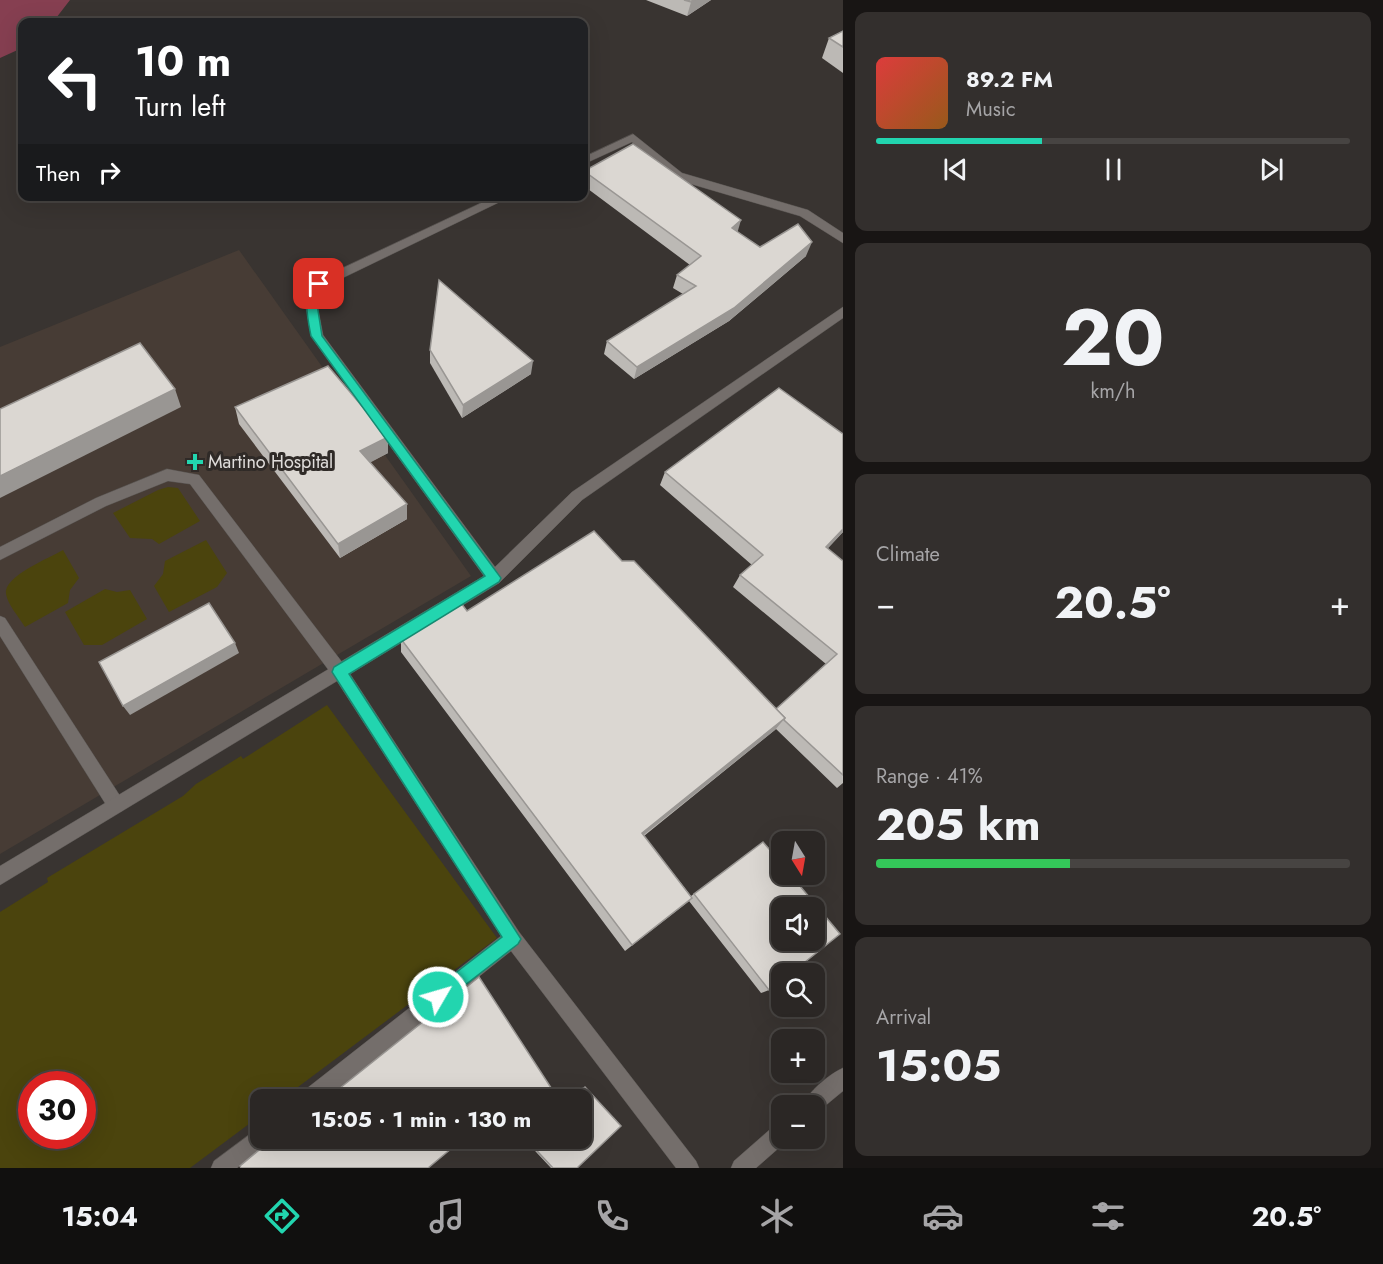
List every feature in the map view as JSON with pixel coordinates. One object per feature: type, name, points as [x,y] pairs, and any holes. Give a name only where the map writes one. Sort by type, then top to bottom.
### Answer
[{"type":"street","points":[[588,158],[633,137],[678,176],[804,213],[843,239]]},
{"type":"street","points":[[494,578],[317,336],[311,304],[319,284],[496,201]]},
{"type":"street","points":[[0,876],[494,578],[577,496],[843,312]]},
{"type":"street","points":[[0,554],[101,502],[166,475],[194,479],[339,672],[513,939],[688,1168]]},
{"type":"street","points":[[0,623],[116,806]]},
{"type":"street","points":[[322,1089],[513,939]]},
{"type":"street","points":[[824,1095],[843,1078]]},
{"type":"street","points":[[741,1168],[771,1142]]},
{"type":"street","points":[[221,1168],[250,1146]]},
{"type":"shaded area","points":[[0,0],[70,0],[56,18],[18,18],[18,50],[0,58]]},
{"type":"shaded area","name":"Martino Hospital","points":[[239,250],[471,576],[0,854],[0,347]]},
{"type":"shaded area","points":[[168,487],[178,488],[200,521],[159,544],[152,539],[130,538],[113,513]]},
{"type":"shaded area","points":[[206,540],[227,573],[217,587],[169,612],[154,586],[163,574],[165,561]]},
{"type":"shaded area","points":[[63,550],[79,578],[70,590],[68,603],[25,627],[9,602],[6,594],[7,587],[19,574]]},
{"type":"shaded area","points":[[105,589],[117,592],[130,590],[147,619],[102,645],[84,645],[65,612]]},
{"type":"shaded area","points":[[327,705],[497,938],[295,1089],[250,1089],[250,1123],[190,1168],[0,1168],[0,912],[48,882],[47,878],[183,796],[196,784],[241,756],[243,759]]},
{"type":"building","points":[[843,31],[843,47],[829,38]]},
{"type":"building","points":[[633,144],[741,220],[732,228],[760,247],[798,224],[812,242],[734,308],[637,367],[607,341],[696,286],[677,275],[701,256],[588,174],[588,169]]},
{"type":"building","points":[[439,280],[533,361],[463,405],[430,350]]},
{"type":"building","points":[[140,343],[175,389],[0,476],[0,409]]},
{"type":"building","points":[[328,366],[388,437],[360,451],[407,504],[338,544],[235,407]]},
{"type":"building","points":[[779,388],[843,434],[843,529],[826,547],[843,561],[843,775],[784,720],[785,718],[776,709],[837,654],[740,575],[763,555],[665,472]]},
{"type":"building","points":[[594,531],[622,561],[634,561],[785,718],[642,833],[692,898],[632,945],[401,639],[461,603],[467,611]]},
{"type":"building","points":[[209,603],[235,643],[123,706],[99,662]]},
{"type":"building","points":[[763,842],[771,851],[771,885],[799,885],[809,897],[771,897],[771,951],[819,951],[804,963],[771,963],[771,988],[769,990],[694,894]]},
{"type":"building","points":[[825,916],[840,934],[825,946]]},
{"type":"building","points":[[479,977],[552,1089],[339,1089]]},
{"type":"building","points":[[592,1095],[621,1126],[577,1168],[553,1168],[535,1149],[592,1149]]},
{"type":"building","points":[[260,1149],[451,1149],[428,1168],[241,1168],[240,1166]]},
{"type":"place","name":"Martino Hospital","points":[[195,462]]},
{"type":"route","points":[[319,284],[311,304],[317,336],[494,578],[339,672],[513,939],[438,997]]}]
